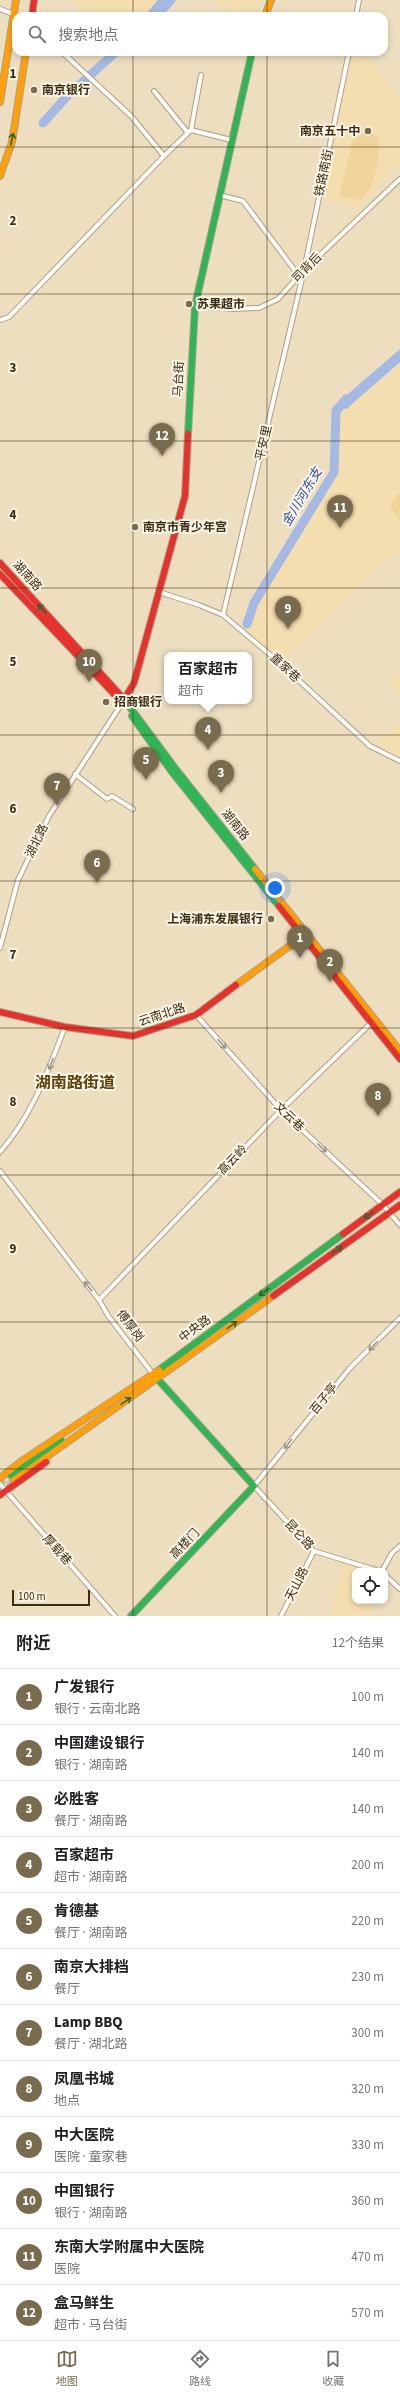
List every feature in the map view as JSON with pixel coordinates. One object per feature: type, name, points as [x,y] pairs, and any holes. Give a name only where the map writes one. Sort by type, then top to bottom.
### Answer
[{"type":"main road","points":[[16,0],[17,12]]},
{"type":"main road","points":[[32,12],[34,0]]},
{"type":"main road","points":[[266,12],[271,0]]},
{"type":"main road","points":[[0,102],[12,40]]},
{"type":"main road","points":[[0,176],[12,142],[25,56]]},
{"type":"main road","name":"马台街","points":[[123,701],[134,683],[185,496],[194,306],[230,140],[251,56]]},
{"type":"main road","name":"湖南路","points":[[0,563],[123,701],[172,772],[400,1051]]},
{"type":"main road","name":"湖南路","points":[[0,574],[123,701]]},
{"type":"main road","name":"湖南路","points":[[305,935],[400,1059]]},
{"type":"main road","name":"云南北路","points":[[0,1012],[64,1027],[132,1036],[196,1015],[305,935]]},
{"type":"main road","name":"中央路","points":[[3,1493],[37,1469],[76,1436],[400,1192]]},
{"type":"main road","name":"中央路","points":[[76,1436],[12,1478],[400,1204]]},
{"type":"main road","name":"中央路","points":[[0,1478],[23,1460],[155,1376]]},
{"type":"main road","name":"傅厚岗","points":[[155,1376],[254,1486]]},
{"type":"main road","name":"高楼门","points":[[131,1616],[254,1486]]},
{"type":"street","points":[[357,12],[360,0]]},
{"type":"street","points":[[0,9],[12,13]]},
{"type":"street","points":[[66,56],[131,116],[164,156]]},
{"type":"street","name":"铁路南街","points":[[304,270],[348,56]]},
{"type":"street","points":[[0,320],[9,317],[190,131],[201,75]]},
{"type":"street","points":[[154,91],[190,131],[230,140]]},
{"type":"street","name":"司背后","points":[[194,306],[234,309],[259,308],[278,299],[304,270],[400,179]]},
{"type":"street","points":[[219,195],[243,201],[299,276]]},
{"type":"street","name":"平安里","points":[[223,615],[304,270]]},
{"type":"street","name":"童家巷","points":[[159,592],[199,605],[223,615],[281,664],[370,746],[400,761]]},
{"type":"street","name":"湖北路","points":[[0,948],[18,880],[49,816],[123,701]]},
{"type":"street","points":[[75,774],[107,799],[112,796],[133,809]]},
{"type":"street","name":"文云巷","points":[[196,1015],[281,1110],[390,1212]]},
{"type":"street","name":"高云岭","points":[[99,1300],[281,1110],[371,1023]]},
{"type":"street","points":[[0,1152],[12,1138],[43,1086],[64,1027]]},
{"type":"street","name":"傅厚岗","points":[[0,1171],[155,1376]]},
{"type":"street","points":[[390,1212],[400,1225]]},
{"type":"street","name":"百子亭","points":[[254,1486],[350,1368],[400,1318]]},
{"type":"street","name":"厚载巷","points":[[0,1484],[3,1493],[115,1616]]},
{"type":"street","name":"昆仑路","points":[[254,1486],[314,1551],[368,1568]]},
{"type":"street","points":[[384,1568],[392,1553],[400,1546]]},
{"type":"street","name":"天山路","points":[[281,1616],[314,1551]]},
{"type":"street","points":[[388,1578],[400,1589]]},
{"type":"shaded area","points":[[73,0],[160,0],[147,12],[82,12]]},
{"type":"shaded area","points":[[211,0],[258,0],[254,12],[237,12]]},
{"type":"shaded area","name":"南京五十中","points":[[352,56],[360,56],[372,61],[400,100],[400,163],[357,209],[340,203],[319,199]]},
{"type":"shaded area","points":[[365,131],[378,137],[379,153],[374,179],[367,194],[362,200],[339,197],[354,136]]},
{"type":"shaded area","points":[[400,365],[400,556],[396,554],[391,556],[281,664],[244,631],[254,603],[334,472],[336,411],[343,402],[371,378],[378,385]]},
{"type":"shaded area","points":[[400,492],[400,520],[390,506]]},
{"type":"shaded area","points":[[400,672],[400,696],[389,680]]},
{"type":"shaded area","points":[[400,722],[400,755],[377,742]]},
{"type":"shaded area","points":[[343,1562],[367,1568],[352,1568],[352,1604],[373,1604],[371,1616],[329,1616]]},
{"type":"water","points":[[158,0],[167,0],[156,12],[148,12]]},
{"type":"water","points":[[400,349],[400,362],[347,409],[333,407]]},
{"type":"waterway","points":[[160,12],[171,0]]},
{"type":"waterway","points":[[43,123],[69,94],[112,56]]},
{"type":"waterway","name":"金川河东支","points":[[247,624],[254,603],[334,472],[336,411],[346,399]]},
{"type":"tunnel","points":[[0,1484],[11,1475]]},
{"type":"tunnel","points":[[0,1490],[14,1480]]},
{"type":"traffic: fast","points":[[188,434],[195,306],[251,56]]},
{"type":"traffic: fast","points":[[123,698],[175,768],[255,869]]},
{"type":"traffic: fast","points":[[132,716],[172,772],[279,906]]},
{"type":"traffic: fast","points":[[159,1370],[343,1234]]},
{"type":"traffic: fast","points":[[131,1616],[254,1486],[154,1375]]},
{"type":"traffic: fast","points":[[11,1475],[61,1440]]},
{"type":"traffic: slow","points":[[14,12],[16,0]]},
{"type":"traffic: slow","points":[[266,12],[271,0]]},
{"type":"traffic: slow","points":[[0,102],[12,26]]},
{"type":"traffic: slow","points":[[0,176],[12,142],[25,56]]},
{"type":"traffic: slow","points":[[255,869],[400,1051]]},
{"type":"traffic: slow","points":[[236,985],[306,934]]},
{"type":"traffic: slow","points":[[14,1480],[273,1296]]},
{"type":"traffic: slow","points":[[0,1478],[23,1460],[159,1370]]},
{"type":"traffic: jam","points":[[32,12],[34,0]]},
{"type":"traffic: jam","points":[[122,703],[134,683],[185,496],[188,434]]},
{"type":"traffic: jam","points":[[0,563],[123,698]]},
{"type":"traffic: jam","points":[[0,574],[115,695]]},
{"type":"traffic: jam","points":[[279,906],[400,1059]]},
{"type":"traffic: jam","points":[[0,1012],[65,1027],[133,1036],[196,1015],[236,985]]},
{"type":"traffic: jam","points":[[343,1234],[400,1192]]},
{"type":"traffic: jam","points":[[273,1296],[400,1205]]},
{"type":"traffic: jam","points":[[0,1495],[46,1462]]},
{"type":"place","name":"南京银行","points":[[34,90]]},
{"type":"place","name":"南京五十中","points":[[368,131]]},
{"type":"place","name":"苏果超市","points":[[189,304]]},
{"type":"place","name":"盒马鲜生","points":[[162,456]]},
{"type":"place","name":"南京市青少年宫","points":[[135,527]]},
{"type":"place","name":"东南大学附属中大医院","points":[[340,528]]},
{"type":"place","name":"中大医院","points":[[288,629]]},
{"type":"place","name":"中国银行","points":[[89,682]]},
{"type":"place","name":"招商银行","points":[[106,702]]},
{"type":"place","name":"百家超市","points":[[208,750]]},
{"type":"place","name":"肯德基","points":[[146,780]]},
{"type":"place","name":"必胜客","points":[[221,793]]},
{"type":"place","name":"Lamp BBQ","points":[[57,806]]},
{"type":"place","name":"南京大排档","points":[[97,883]]},
{"type":"place","name":"上海浦东发展银行","points":[[271,919]]},
{"type":"place","name":"广发银行","points":[[300,958]]},
{"type":"place","name":"中国建设银行","points":[[330,982]]},
{"type":"place","name":"凤凰书城","points":[[378,1116]]},
{"type":"district","name":"湖南路街道","points":[[75,1083]]}]
